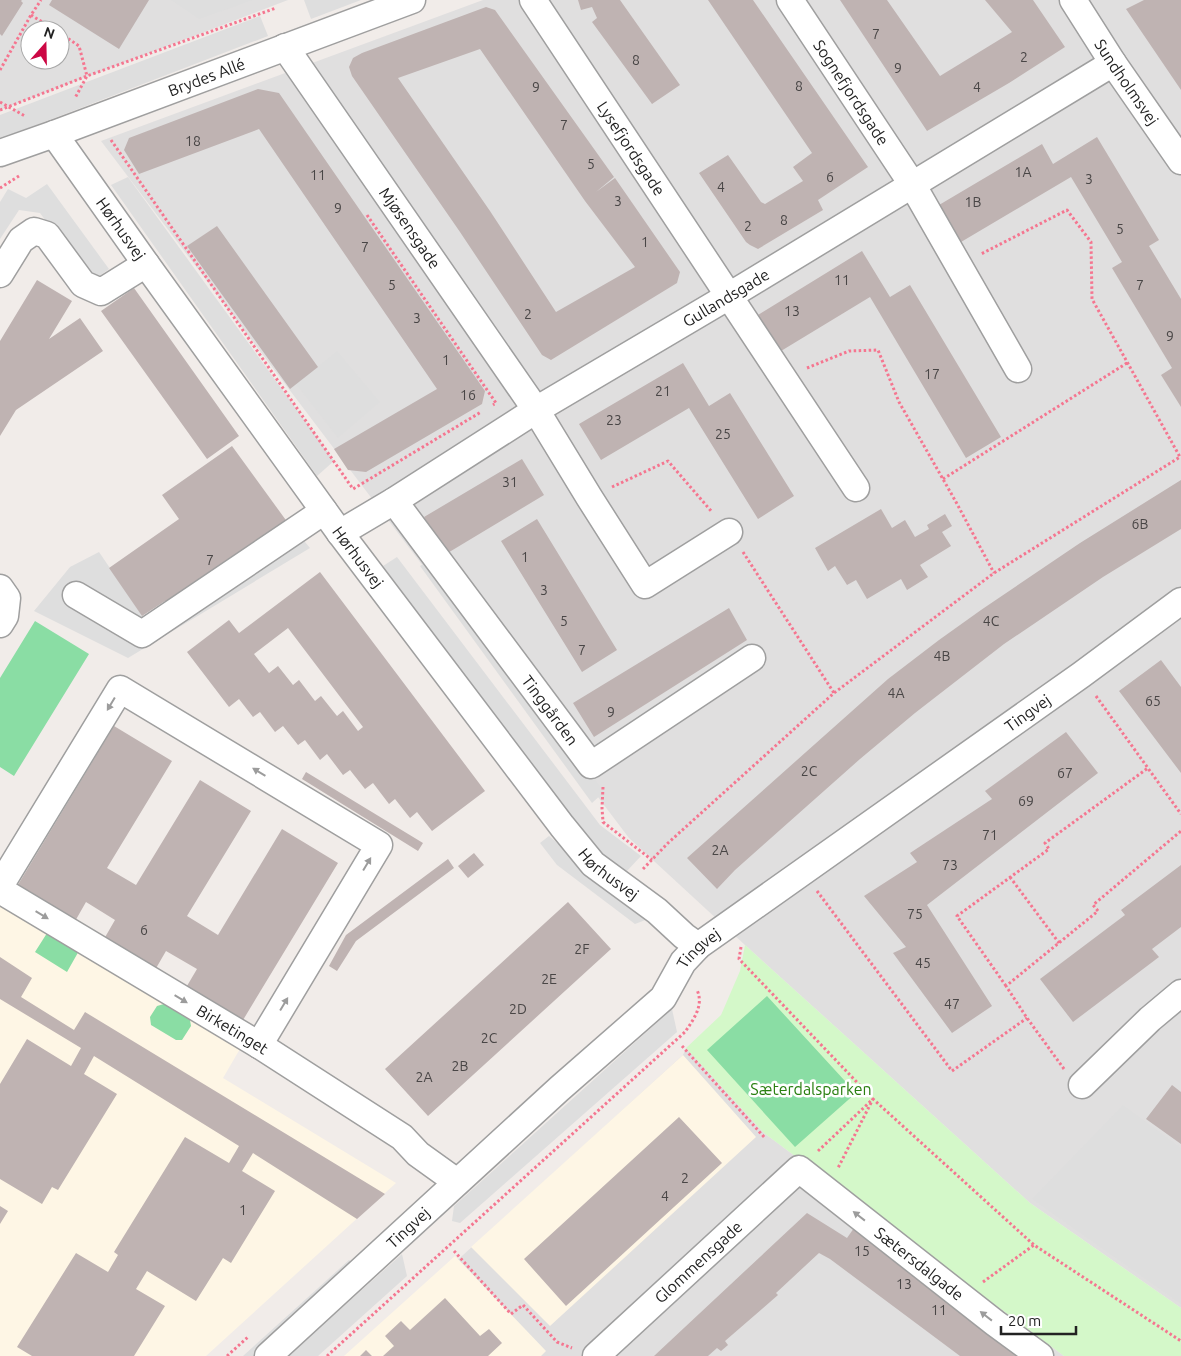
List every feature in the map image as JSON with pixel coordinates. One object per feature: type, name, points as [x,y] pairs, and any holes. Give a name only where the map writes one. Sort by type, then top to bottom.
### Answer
[{"type":"street","name":"Brydes Allé","points":[[0,153],[412,0]]},
{"type":"street","name":"Lysefjordsgade","points":[[533,0],[856,488]]},
{"type":"street","name":"Sognefjordsgade","points":[[790,0],[912,184],[1018,369]]},
{"type":"street","name":"Sundholmsvej","points":[[1078,1],[1112,63],[1181,161]]},
{"type":"street","name":"Mjøsensgade","points":[[285,47],[536,410],[589,498],[645,585],[729,532]]},
{"type":"street","name":"Gullandsgade","points":[[340,533],[536,410],[1112,63]]},
{"type":"street","name":"Hørhusvej","points":[[54,134],[340,533],[562,826],[593,864],[657,911],[684,936],[691,954]]},
{"type":"street","points":[[0,274],[21,240],[34,231],[47,236],[83,284],[101,292],[146,264]]},
{"type":"street","name":"Tinggården","points":[[394,500],[591,765],[752,658]]},
{"type":"street","points":[[76,595],[142,634],[324,511]]},
{"type":"street","points":[[0,588],[8,598],[5,616],[0,624]]},
{"type":"street","name":"Tingvej","points":[[268,1356],[559,1089],[663,998],[691,954],[727,925],[1082,675],[1181,601]]},
{"type":"street","points":[[0,886],[120,689],[378,845],[259,1046]]},
{"type":"street","name":"Birketinget","points":[[0,890],[259,1046],[402,1137],[418,1154],[457,1182]]},
{"type":"street","points":[[1082,1085],[1150,1019],[1181,993]]},
{"type":"street","name":"Glommensgade","points":[[586,1352],[799,1169]]},
{"type":"street","name":"Sætersdalgade","points":[[799,1169],[995,1323],[1040,1356]]},
{"type":"path","points":[[0,70],[41,0]]},
{"type":"path","points":[[0,110],[87,76],[276,8]]},
{"type":"path","points":[[32,15],[40,20]]},
{"type":"path","points":[[0,102],[54,134],[87,76],[79,46],[70,40]]},
{"type":"path","points":[[104,143],[120,137]]},
{"type":"path","points":[[111,140],[353,489],[496,403],[364,211]]},
{"type":"path","points":[[626,888],[668,843],[834,692],[994,573],[1180,457],[1092,299],[1091,242],[1067,210],[959,266]]},
{"type":"path","points":[[783,378],[849,351],[878,350],[899,402],[994,573]]},
{"type":"path","points":[[943,479],[1127,362]]},
{"type":"path","points":[[1082,675],[1181,814]]},
{"type":"path","points":[[606,754],[602,808],[603,822],[652,860]]},
{"type":"path","points":[[1082,1085],[1062,1066],[957,916],[1049,849],[1045,843],[1148,768]]},
{"type":"path","points":[[1006,986],[1098,911],[1093,905],[1181,831]]},
{"type":"path","points":[[802,872],[952,1071],[1027,1018]]},
{"type":"path","points":[[1010,877],[1059,943]]},
{"type":"path","points":[[727,925],[741,940],[740,959],[873,1099],[1034,1246],[1181,1341]]},
{"type":"path","points":[[328,1356],[685,1032],[695,1018],[700,996],[691,954]]},
{"type":"path","points":[[682,1046],[765,1138]]},
{"type":"path","points":[[799,1169],[873,1099]]},
{"type":"path","points":[[835,1174],[873,1099]]},
{"type":"path","points":[[980,1284],[1034,1246]]},
{"type":"path","points":[[454,1251],[511,1314],[523,1305],[557,1342],[586,1352]]},
{"type":"shaded area","points":[[0,0],[288,0],[0,110]]},
{"type":"shaded area","points":[[171,0],[253,0],[199,19]]},
{"type":"shaded area","points":[[304,0],[361,0],[311,19]]},
{"type":"shaded area","points":[[483,0],[1181,0],[1181,1308],[1030,1203],[629,838],[101,141]]},
{"type":"shaded area","points":[[260,16],[268,36],[0,139],[0,115]]},
{"type":"shaded area","points":[[128,177],[334,461],[317,476],[111,185]]},
{"type":"shaded area","points":[[47,184],[109,269],[91,282],[40,213],[19,210],[0,239],[0,202],[8,189],[26,198]]},
{"type":"shaded area","points":[[337,351],[380,402],[338,438],[296,384]]},
{"type":"shaded area","points":[[290,524],[310,548],[128,658],[34,611],[70,567],[99,552],[144,618]]},
{"type":"shaded area","points":[[397,557],[600,825],[641,856],[626,872],[595,848],[383,566]]},
{"type":"shaded area","points":[[432,559],[604,792],[592,803],[420,566]]},
{"type":"shaded area","points":[[549,836],[648,919],[635,924],[557,865],[540,843]]},
{"type":"shaded area","points":[[0,891],[244,1042],[223,1078],[396,1183],[206,1356],[0,1356]]},
{"type":"shaded area","points":[[672,1009],[677,1032],[460,1223],[452,1221],[454,1206]]},
{"type":"shaded area","points":[[686,1048],[764,1133],[1064,1356],[352,1356],[683,1055]]},
{"type":"shaded area","points":[[683,1055],[756,1137],[550,1326],[471,1247]]},
{"type":"shaded area","points":[[1123,1105],[1181,1148],[1181,1304],[1032,1199]]},
{"type":"shaded area","points":[[402,1254],[407,1276],[318,1356],[288,1356]]},
{"type":"shaded area","points":[[455,1256],[546,1351],[541,1356],[344,1356]]},
{"type":"shaded area","points":[[349,1260],[356,1265],[256,1356],[243,1356]]},
{"type":"green space","points":[[35,621],[89,654],[14,776],[0,767],[0,678]]},
{"type":"green space","points":[[49,930],[80,949],[67,972],[35,952]]},
{"type":"green space","name":"Sæterdalsparken","points":[[745,945],[1030,1203],[1181,1308],[1181,1356],[1064,1356],[764,1133],[686,1048],[721,1015],[740,971]]},
{"type":"green space","points":[[767,996],[856,1093],[795,1147],[707,1050]]},
{"type":"green space","points":[[164,1004],[190,1020],[191,1026],[182,1040],[176,1040],[151,1025],[150,1017],[157,1006]]},
{"type":"building","points":[[0,0],[22,0],[23,3],[2,36],[0,34]]},
{"type":"building","points":[[52,0],[149,0],[119,49],[49,5]]},
{"type":"building","points":[[578,0],[620,0],[680,85],[652,104],[592,22],[597,18],[592,7],[581,10]]},
{"type":"building","points":[[708,0],[753,0],[868,167],[818,200],[823,210],[758,249],[746,242],[699,173],[728,155],[761,202],[765,204],[803,181],[793,167],[812,153]]},
{"type":"building","points":[[840,0],[887,0],[940,76],[1012,32],[985,0],[1033,0],[1065,47],[1009,83],[927,131]]},
{"type":"building","points":[[1144,0],[1181,0],[1181,90],[1126,9]]},
{"type":"building","points":[[486,7],[495,10],[614,177],[596,192],[615,178],[680,272],[677,283],[551,360],[542,355],[352,76],[349,67],[353,58]],"holes":[[[480,49],[585,201],[635,267],[556,312],[490,211],[398,78]]]},
{"type":"building","points":[[258,89],[279,93],[485,391],[482,404],[366,472],[348,470],[334,449],[437,389],[259,129],[139,174],[124,150],[129,138]]},
{"type":"building","points":[[1097,137],[1159,240],[1149,246],[1181,299],[1181,407],[1161,375],[1172,368],[1112,268],[1122,262],[1071,177],[961,242],[939,205],[1042,144],[1053,164]]},
{"type":"building","points":[[217,226],[318,367],[290,389],[187,246]]},
{"type":"building","points":[[862,251],[890,297],[910,285],[1001,437],[966,458],[870,297],[781,351],[758,315]]},
{"type":"building","points":[[37,280],[72,301],[49,339],[80,318],[103,351],[16,410],[0,436],[0,341]]},
{"type":"building","points":[[134,288],[239,436],[207,459],[101,311]]},
{"type":"building","points":[[683,363],[709,406],[730,393],[794,496],[758,519],[689,408],[601,460],[579,424]]},
{"type":"building","points":[[232,446],[288,523],[166,603],[165,601],[142,616],[109,568],[179,519],[162,495]]},
{"type":"building","points":[[522,459],[544,495],[446,554],[424,517]]},
{"type":"building","points":[[1181,480],[1181,529],[1103,577],[1004,644],[915,713],[735,870],[717,889],[687,858],[888,679],[981,610],[1080,543]]},
{"type":"building","points":[[881,509],[892,528],[905,520],[915,537],[929,529],[927,525],[945,514],[952,526],[942,532],[951,546],[920,565],[928,577],[907,590],[901,579],[867,599],[856,580],[847,585],[835,566],[828,571],[815,548]]},
{"type":"building","points":[[537,519],[617,650],[582,672],[501,541]]},
{"type":"building","points":[[320,572],[485,791],[432,831],[417,812],[410,818],[395,799],[389,804],[373,783],[365,789],[350,770],[343,775],[327,754],[320,760],[305,740],[298,745],[283,726],[275,732],[260,712],[253,717],[239,699],[229,707],[187,652],[229,620],[239,633]],"holes":[[[288,628],[363,727],[358,731],[343,711],[337,716],[321,696],[315,701],[299,680],[293,685],[278,666],[269,673],[254,654]]]},
{"type":"building","points":[[729,608],[747,640],[594,737],[573,703]]},
{"type":"building","points":[[1161,660],[1181,687],[1181,773],[1119,691]]},
{"type":"building","points":[[114,726],[172,761],[107,868],[136,885],[200,780],[251,811],[187,916],[218,935],[282,829],[338,863],[240,1025],[184,991],[197,969],[166,951],[155,970],[104,939],[115,920],[86,902],[74,923],[16,888]]},
{"type":"building","points":[[1066,732],[1098,773],[927,905],[992,1006],[952,1033],[893,953],[906,947],[864,896],[917,862],[910,853],[992,799],[985,791]]},
{"type":"building","points":[[306,772],[423,843],[418,851],[302,779]]},
{"type":"building","points":[[474,853],[484,865],[468,878],[458,866]]},
{"type":"building","points":[[448,859],[454,868],[356,941],[337,971],[329,966],[346,935]]},
{"type":"building","points":[[1181,865],[1181,927],[1152,949],[1159,957],[1073,1022],[1040,979],[1125,915],[1121,910]]},
{"type":"building","points":[[568,902],[611,949],[428,1116],[385,1069]]},
{"type":"building","points":[[0,957],[32,978],[21,997],[74,1030],[85,1012],[385,1194],[357,1219],[253,1153],[242,1171],[275,1191],[231,1263],[223,1258],[196,1301],[147,1271],[136,1289],[165,1306],[134,1356],[32,1356],[17,1347],[76,1253],[108,1272],[118,1255],[114,1252],[185,1137],[229,1163],[239,1146],[94,1056],[84,1074],[117,1094],[58,1190],[52,1187],[42,1204],[0,1179],[0,1084],[27,1039],[71,1066],[81,1048],[0,999]]},
{"type":"building","points":[[1172,1085],[1181,1092],[1181,1144],[1146,1119]]},
{"type":"building","points":[[679,1117],[722,1163],[566,1306],[524,1259]]},
{"type":"building","points":[[0,1206],[8,1211],[0,1224]]},
{"type":"building","points":[[807,1213],[847,1238],[854,1228],[1026,1356],[960,1356],[830,1259],[819,1253],[776,1293],[778,1295],[725,1341],[728,1345],[721,1351],[717,1348],[708,1356],[654,1356]]},
{"type":"building","points":[[445,1298],[480,1336],[489,1329],[502,1343],[488,1356],[383,1356],[394,1346],[385,1336],[401,1321],[410,1330]]},
{"type":"building","points":[[366,1350],[372,1356],[360,1356]]}]
